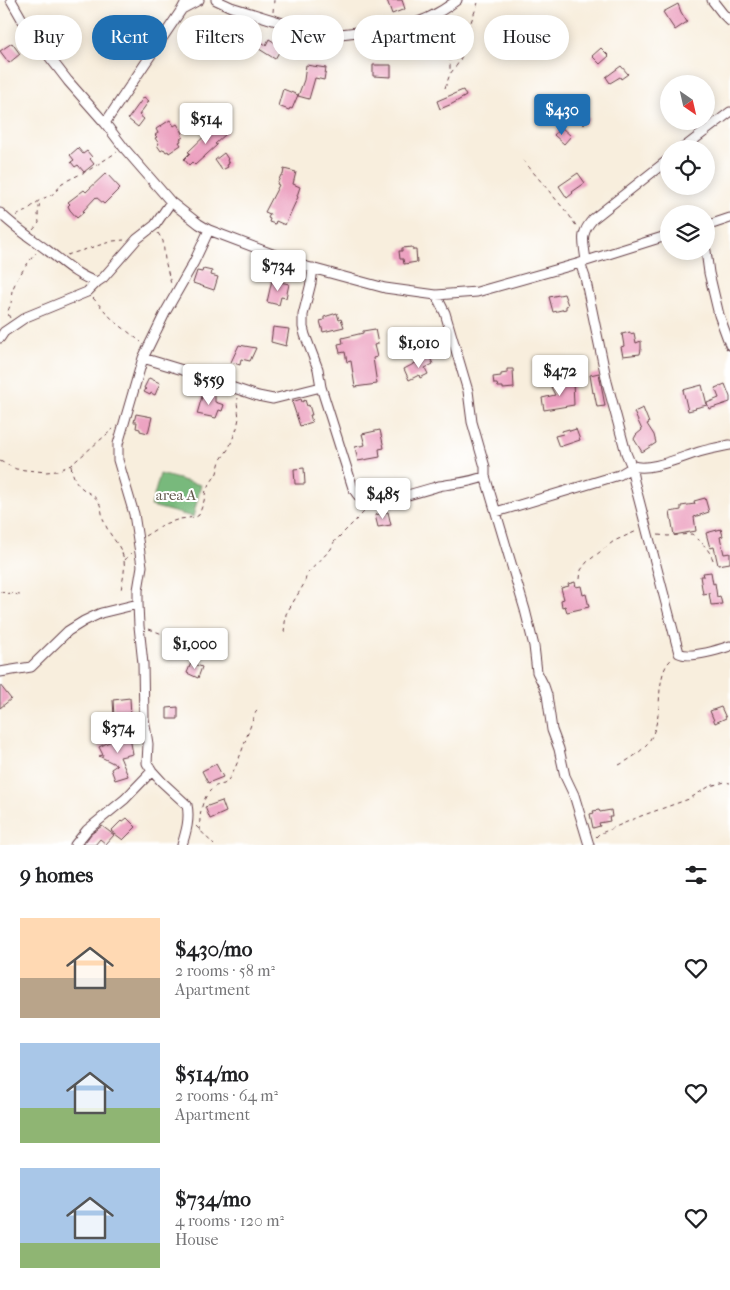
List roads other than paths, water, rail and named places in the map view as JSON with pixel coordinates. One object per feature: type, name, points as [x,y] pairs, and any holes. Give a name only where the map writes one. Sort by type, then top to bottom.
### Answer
[{"type":"street","points":[[11,0],[33,35],[68,81],[124,148],[172,202],[209,230],[313,268],[385,288],[436,295],[477,292],[660,238]]},
{"type":"street","points":[[105,123],[187,0]]},
{"type":"street","points":[[182,9],[199,0]]},
{"type":"street","points":[[216,0],[231,7],[273,20],[332,35],[400,28],[428,18],[457,0]]},
{"type":"street","points":[[712,0],[730,21]]},
{"type":"street","points":[[694,140],[730,112]]},
{"type":"street","points":[[660,166],[593,218],[584,230],[583,262],[585,277],[607,382],[679,653],[684,656],[692,656],[730,646]]},
{"type":"street","points":[[0,338],[4,332],[26,317],[87,292],[103,278],[137,239],[155,225],[172,202]]},
{"type":"street","points":[[0,213],[9,222],[58,257],[78,274],[97,282]]},
{"type":"street","points":[[715,223],[730,218]]},
{"type":"street","points":[[182,845],[187,831],[187,805],[162,782],[147,763],[148,744],[144,718],[143,664],[138,604],[142,566],[134,514],[118,460],[118,444],[143,358],[209,230]]},
{"type":"street","points":[[707,260],[719,315],[730,346]]},
{"type":"street","points":[[313,268],[302,315],[303,327],[318,369],[321,387],[353,488],[358,496],[366,502],[388,500],[439,487],[472,482],[485,476]]},
{"type":"street","points":[[436,295],[445,313],[468,391],[472,422],[485,467],[485,476],[534,646],[537,672],[544,686],[552,730],[560,749],[565,776],[591,842]]},
{"type":"street","points":[[143,358],[258,396],[273,399],[321,387]]},
{"type":"street","points":[[496,512],[610,478],[631,467],[642,468],[658,465],[702,451],[730,445]]},
{"type":"street","points":[[0,672],[31,668],[68,631],[84,621],[102,613],[138,604]]},
{"type":"street","points":[[75,845],[86,830],[125,799],[152,771]]},
{"type":"park label","name":"area A","points":[[176,495]]}]
